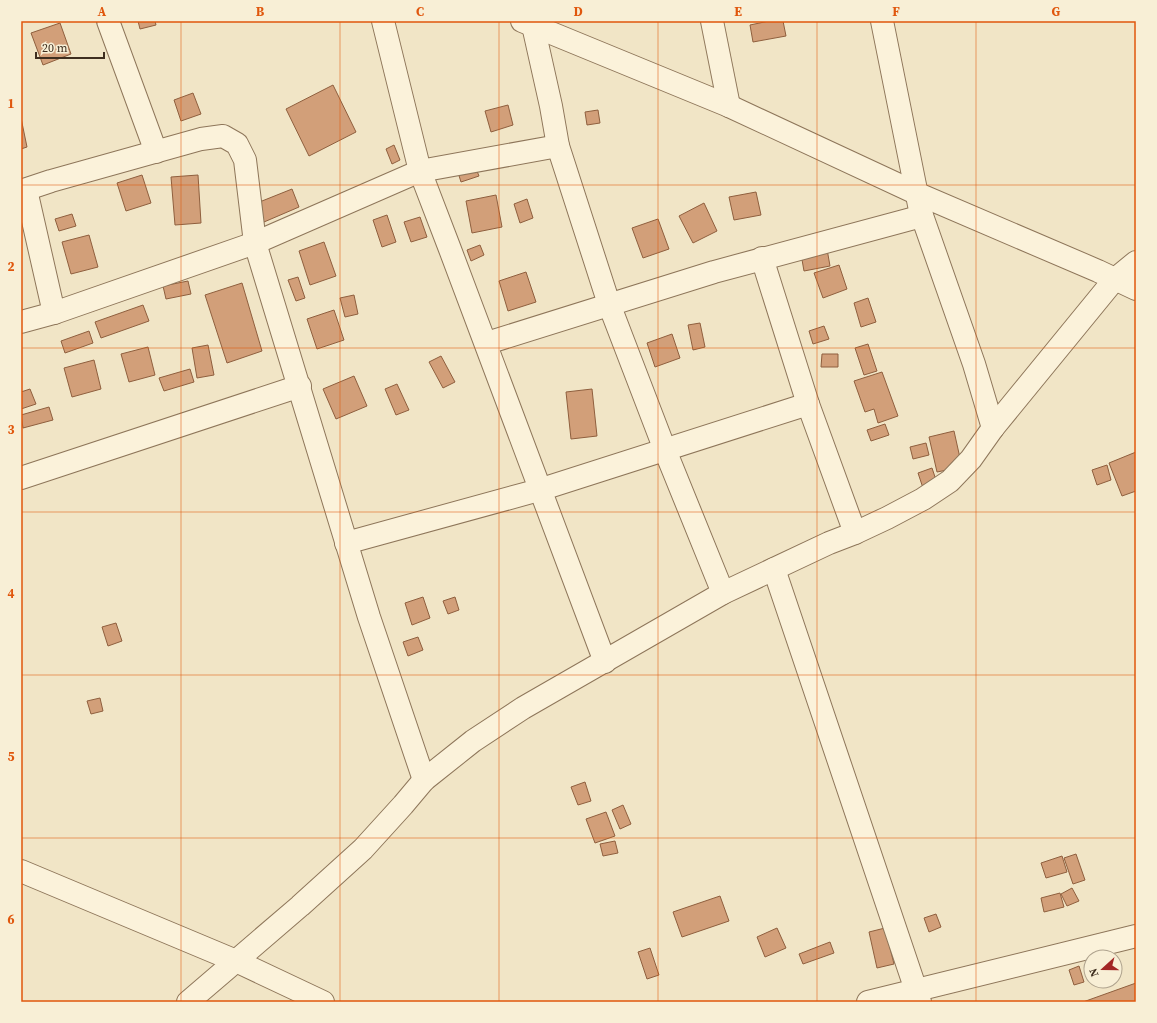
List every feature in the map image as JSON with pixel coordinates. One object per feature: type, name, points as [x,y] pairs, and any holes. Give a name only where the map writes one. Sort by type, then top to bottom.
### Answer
[{"type":"street","points":[[108,21],[156,152]]},
{"type":"street","points":[[383,21],[420,171],[487,343],[539,490],[605,662]]},
{"type":"street","points":[[712,21],[729,106]]},
{"type":"street","points":[[882,21],[922,216],[974,364],[993,428]]},
{"type":"street","points":[[529,22],[729,106],[916,192],[1136,289]]},
{"type":"street","points":[[529,22],[551,106],[558,146],[609,304],[665,450],[723,593]]},
{"type":"street","points":[[54,312],[23,191],[51,181],[208,138],[223,136],[237,144],[245,160],[255,243],[300,386],[346,543],[424,780]]},
{"type":"street","points":[[21,322],[255,243],[420,171],[558,146]]},
{"type":"street","points":[[487,343],[609,304],[762,258],[922,216]]},
{"type":"street","points":[[762,258],[808,404],[855,533]]},
{"type":"street","points":[[188,1002],[300,906],[363,849],[424,780],[473,741],[523,708],[723,593],[829,543],[855,533],[923,499],[950,481],[971,459],[993,428],[1114,280],[1136,262]]},
{"type":"street","points":[[21,478],[300,386]]},
{"type":"street","points":[[346,543],[539,490],[808,404]]},
{"type":"street","points":[[774,569],[918,996]]},
{"type":"street","points":[[21,871],[236,961],[323,1002]]},
{"type":"street","points":[[868,1002],[918,996],[1136,936]]},
{"type":"building","points":[[138,21],[155,21],[156,25],[140,29]]},
{"type":"building","points":[[769,21],[783,21],[786,36],[753,42],[750,25]]},
{"type":"building","points":[[60,23],[71,54],[43,65],[31,33]]},
{"type":"building","points":[[333,85],[356,132],[309,156],[286,109]]},
{"type":"building","points":[[193,93],[201,114],[181,121],[174,100]]},
{"type":"building","points":[[508,105],[513,125],[491,132],[485,111]]},
{"type":"building","points":[[598,110],[600,123],[587,125],[585,112]]},
{"type":"building","points":[[21,118],[27,147],[21,149]]},
{"type":"building","points":[[394,145],[400,160],[392,164],[386,149]]},
{"type":"building","points":[[473,161],[479,176],[461,182],[456,166]]},
{"type":"building","points":[[142,175],[151,203],[126,211],[117,183]]},
{"type":"building","points":[[198,175],[201,223],[175,225],[171,177]]},
{"type":"building","points":[[292,189],[299,207],[264,222],[257,203]]},
{"type":"building","points":[[756,192],[761,215],[734,220],[729,197]]},
{"type":"building","points":[[496,195],[502,227],[472,233],[466,201]]},
{"type":"building","points":[[527,199],[533,218],[520,223],[514,204]]},
{"type":"building","points":[[704,203],[717,231],[693,243],[679,216]]},
{"type":"building","points":[[72,214],[76,226],[59,231],[55,219]]},
{"type":"building","points":[[387,215],[396,242],[382,247],[373,220]]},
{"type":"building","points":[[420,217],[427,237],[411,242],[404,222]]},
{"type":"building","points":[[658,219],[669,249],[643,258],[632,228]]},
{"type":"building","points":[[89,235],[98,267],[71,274],[62,242]]},
{"type":"building","points":[[324,242],[336,276],[310,285],[299,251]]},
{"type":"building","points":[[480,245],[484,255],[471,261],[467,250]]},
{"type":"building","points":[[827,249],[830,266],[804,271],[801,254]]},
{"type":"building","points":[[839,265],[847,289],[823,298],[814,273]]},
{"type":"building","points":[[526,272],[536,302],[508,311],[499,281]]},
{"type":"building","points":[[298,277],[305,298],[296,301],[288,280]]},
{"type":"building","points":[[188,281],[191,294],[166,299],[163,286]]},
{"type":"building","points":[[242,283],[262,351],[227,363],[205,295]]},
{"type":"building","points":[[354,295],[358,314],[345,317],[340,298]]},
{"type":"building","points":[[868,298],[876,322],[861,327],[854,303]]},
{"type":"building","points":[[143,305],[149,321],[101,338],[95,322]]},
{"type":"building","points":[[334,310],[344,340],[317,349],[307,319]]},
{"type":"building","points":[[700,323],[705,347],[693,350],[688,325]]},
{"type":"building","points":[[824,326],[829,339],[813,344],[809,331]]},
{"type":"building","points":[[89,331],[93,343],[65,353],[61,341]]},
{"type":"building","points":[[672,334],[680,358],[655,367],[647,343]]},
{"type":"building","points":[[868,344],[877,371],[864,375],[855,348]]},
{"type":"building","points":[[208,345],[214,375],[197,378],[192,348]]},
{"type":"building","points":[[148,347],[155,375],[129,382],[121,354]]},
{"type":"building","points":[[822,354],[838,354],[838,367],[821,367]]},
{"type":"building","points":[[441,356],[455,382],[443,388],[429,362]]},
{"type":"building","points":[[94,360],[101,389],[72,397],[64,368]]},
{"type":"building","points":[[190,369],[194,382],[164,391],[159,378]]},
{"type":"building","points":[[882,372],[898,416],[878,423],[874,409],[865,412],[854,381]]},
{"type":"building","points":[[354,376],[367,406],[336,419],[323,389]]},
{"type":"building","points":[[397,384],[409,410],[396,415],[385,389]]},
{"type":"building","points":[[30,389],[36,404],[21,409],[21,392]]},
{"type":"building","points":[[592,389],[597,436],[571,439],[566,392]]},
{"type":"building","points":[[49,407],[53,420],[23,428],[21,415]]},
{"type":"building","points":[[885,424],[889,435],[871,441],[867,430]]},
{"type":"building","points":[[954,431],[962,467],[937,472],[929,437]]},
{"type":"building","points":[[926,443],[929,455],[913,459],[910,447]]},
{"type":"building","points":[[1136,452],[1136,491],[1122,496],[1109,463]]},
{"type":"building","points":[[1107,465],[1111,480],[1097,485],[1092,470]]},
{"type":"building","points":[[932,468],[937,483],[923,488],[918,473]]},
{"type":"building","points":[[423,597],[430,618],[412,625],[405,603]]},
{"type":"building","points":[[455,597],[459,610],[448,614],[443,601]]},
{"type":"building","points":[[116,623],[122,641],[108,646],[102,627]]},
{"type":"building","points":[[418,637],[423,650],[408,656],[403,642]]},
{"type":"building","points":[[100,698],[103,711],[91,714],[87,701]]},
{"type":"building","points":[[585,782],[591,801],[578,805],[571,787]]},
{"type":"building","points":[[623,805],[631,824],[620,829],[612,810]]},
{"type":"building","points":[[606,812],[615,836],[595,843],[586,819]]},
{"type":"building","points":[[615,841],[618,853],[603,856],[600,844]]},
{"type":"building","points":[[1076,854],[1085,880],[1073,884],[1064,858]]},
{"type":"building","points":[[1062,856],[1067,872],[1046,878],[1041,863]]},
{"type":"building","points":[[1072,888],[1079,901],[1067,906],[1061,894]]},
{"type":"building","points":[[1060,893],[1064,907],[1044,912],[1041,898]]},
{"type":"building","points":[[720,896],[729,921],[682,937],[673,912]]},
{"type":"building","points":[[936,914],[941,927],[929,932],[924,918]]},
{"type":"building","points":[[777,928],[786,948],[765,957],[757,937]]},
{"type":"building","points":[[885,928],[894,964],[877,968],[869,932]]},
{"type":"building","points":[[830,942],[834,953],[803,964],[799,954]]},
{"type":"building","points":[[650,948],[659,975],[647,979],[638,952]]},
{"type":"building","points":[[1079,966],[1083,982],[1074,985],[1069,970]]},
{"type":"building","points":[[1136,983],[1136,1002],[1083,1002],[1123,989],[1123,988]]}]
